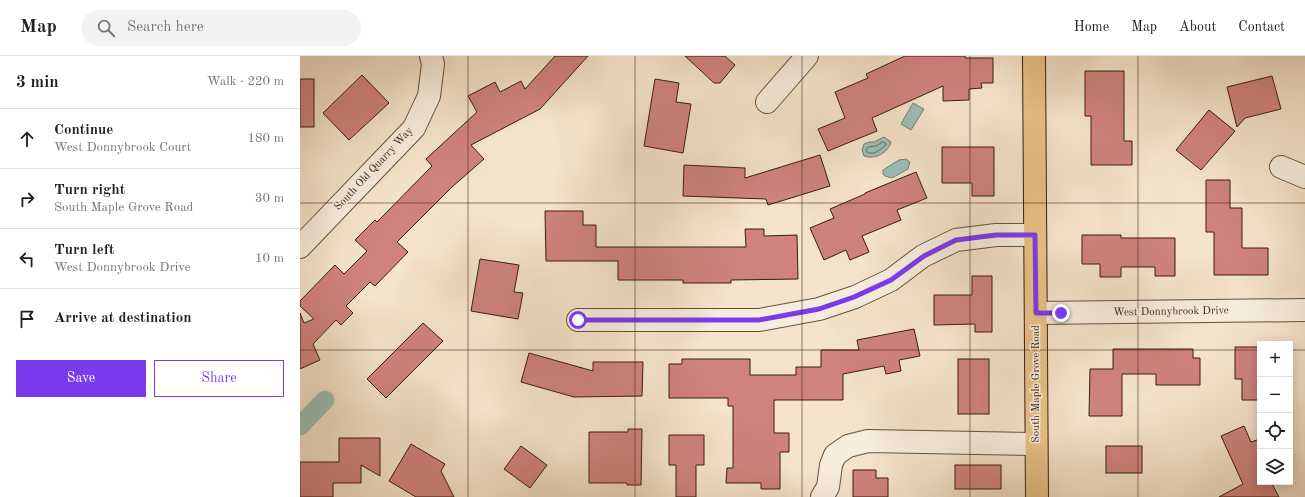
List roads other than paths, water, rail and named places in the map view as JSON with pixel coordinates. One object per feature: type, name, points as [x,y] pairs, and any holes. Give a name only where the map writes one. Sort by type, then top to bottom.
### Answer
[{"type":"main road","name":"South Maple Grove Road","points":[[1034,56],[1037,497]]},
{"type":"street","name":"South Old Quarry Way","points":[[300,247],[414,128],[429,96],[433,64],[431,56]]},
{"type":"street","points":[[767,102],[807,56]]},
{"type":"street","points":[[1282,167],[1305,177]]},
{"type":"street","points":[[578,320],[759,320],[819,309],[854,297],[891,280],[924,256],[956,240],[996,235],[1035,235]]},
{"type":"street","name":"West Donnybrook Drive","points":[[1036,313],[1305,310]]},
{"type":"street","points":[[822,497],[828,487],[831,465],[835,455],[848,446],[868,441],[1036,444]]},
{"type":"water","points":[[913,103],[924,109],[911,130],[901,124]]},
{"type":"water","points":[[884,137],[891,142],[884,152],[880,155],[872,157],[864,156],[862,150],[864,144],[874,142]]},
{"type":"water","points":[[906,159],[910,162],[908,169],[892,178],[883,174],[883,170],[899,160]]},
{"type":"waterway","points":[[300,426],[325,400]]}]
